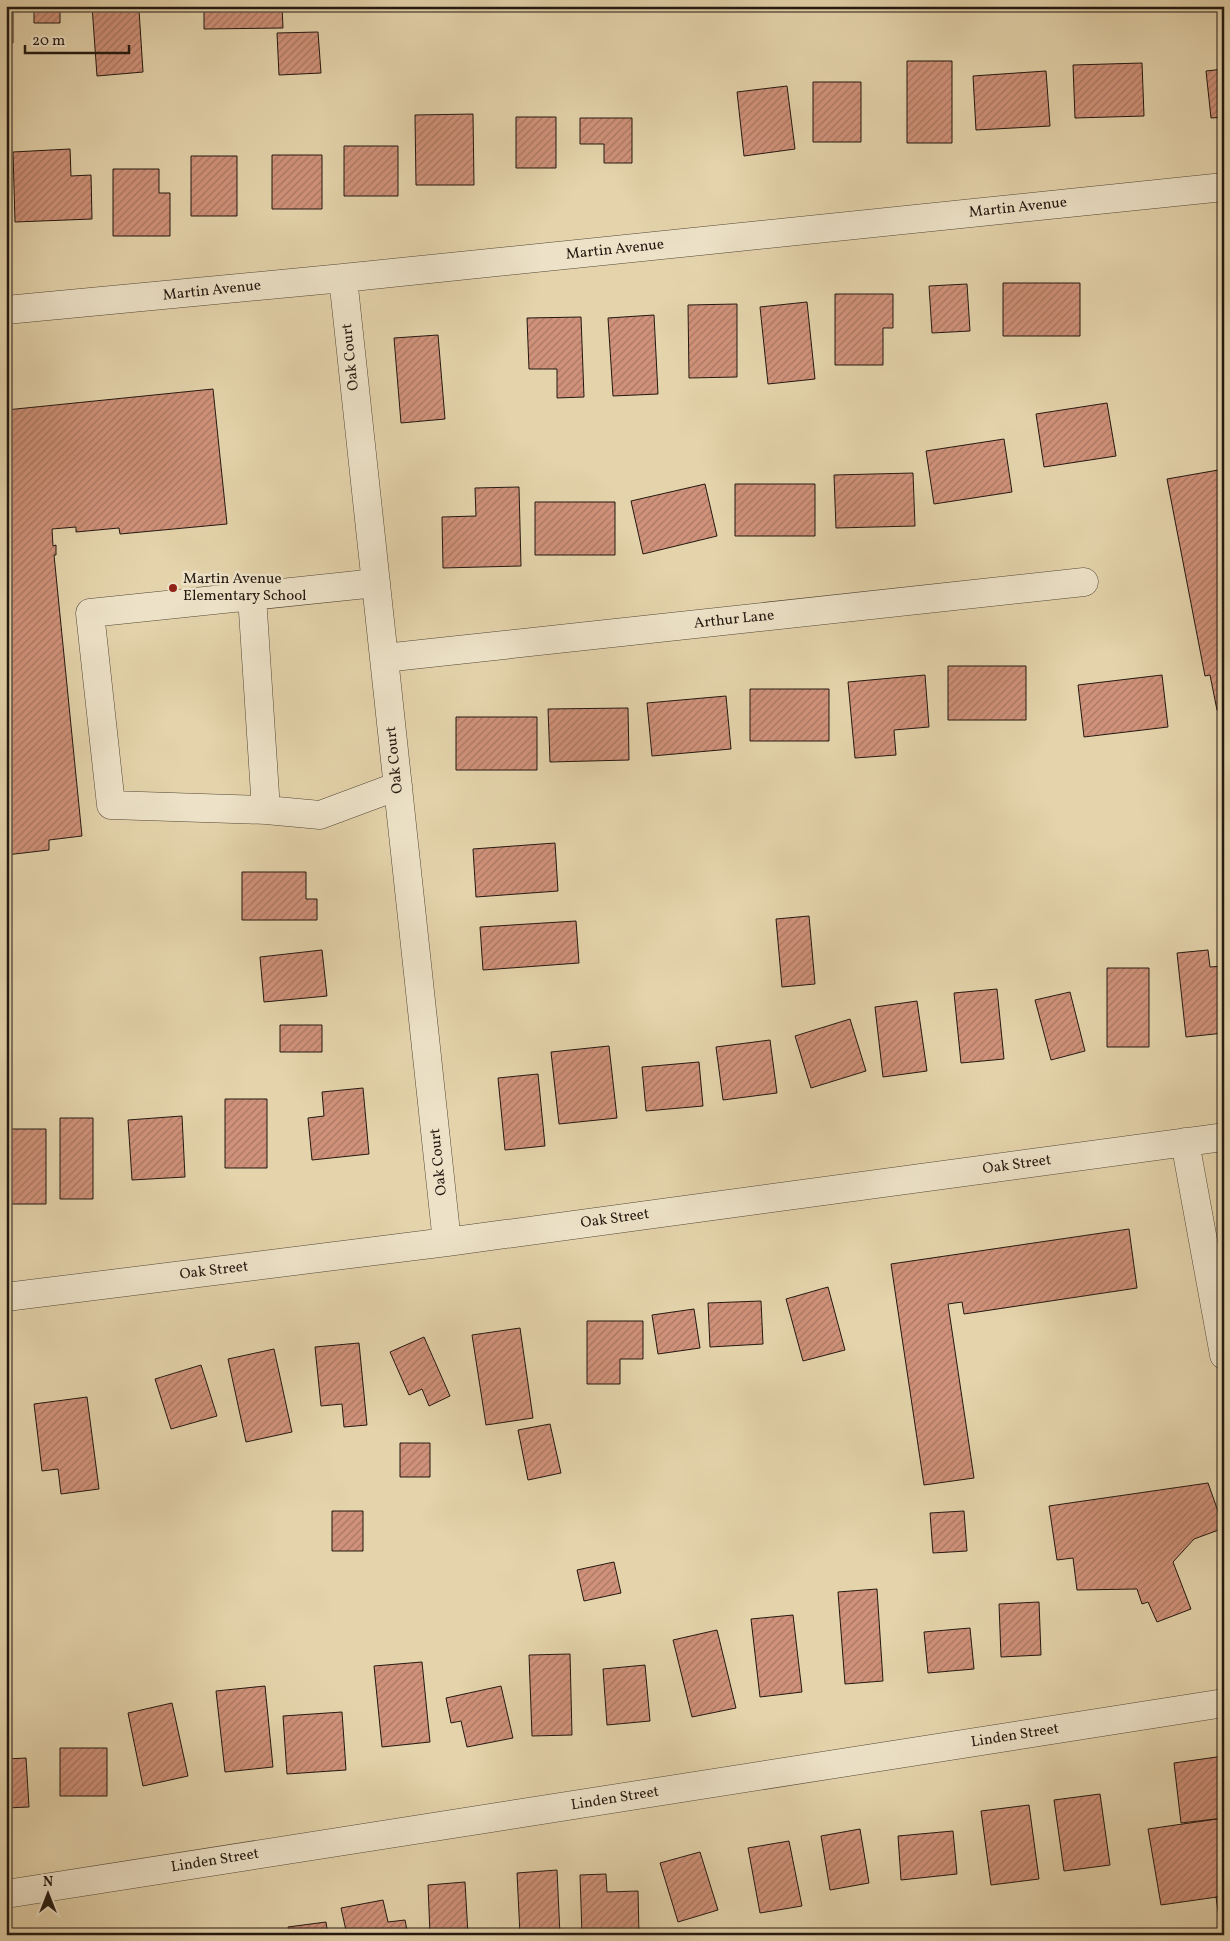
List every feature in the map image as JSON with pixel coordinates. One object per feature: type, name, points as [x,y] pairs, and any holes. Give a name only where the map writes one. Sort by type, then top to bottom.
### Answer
[{"type":"street","name":"Martin Avenue","points":[[6,310],[343,278],[1224,187]]},
{"type":"street","name":"Oak Court","points":[[343,278],[447,1242]]},
{"type":"street","name":"Arthur Lane","points":[[384,658],[1084,582]]},
{"type":"street","points":[[376,583],[90,613],[111,805],[266,810],[320,816],[398,786]]},
{"type":"street","points":[[252,596],[266,810]]},
{"type":"street","name":"Oak Street","points":[[6,1297],[447,1242],[1224,1137]]},
{"type":"street","points":[[1185,1142],[1224,1355]]},
{"type":"street","name":"Linden Street","points":[[6,1894],[1224,1703]]},
{"type":"building","points":[[6,6],[13,6],[13,43],[6,43]]},
{"type":"building","points":[[34,6],[60,6],[60,23],[34,23]]},
{"type":"building","points":[[92,6],[154,6],[154,9],[139,10],[143,72],[97,76]]},
{"type":"building","points":[[204,6],[282,6],[283,28],[204,29]]},
{"type":"building","points":[[318,32],[321,73],[279,75],[277,33]]},
{"type":"building","points":[[907,61],[952,61],[952,143],[907,143]]},
{"type":"building","points":[[1142,63],[1144,116],[1075,118],[1073,65]]},
{"type":"building","points":[[1224,69],[1224,117],[1211,118],[1206,71]]},
{"type":"building","points":[[1046,71],[1050,126],[976,130],[973,76]]},
{"type":"building","points":[[813,82],[861,82],[861,142],[813,142]]},
{"type":"building","points":[[787,86],[795,149],[744,156],[737,92]]},
{"type":"building","points":[[473,114],[474,185],[416,185],[415,115]]},
{"type":"building","points":[[516,117],[556,117],[556,168],[516,168]]},
{"type":"building","points":[[580,118],[632,118],[632,163],[604,163],[604,144],[580,144]]},
{"type":"building","points":[[344,146],[398,146],[398,196],[344,196]]},
{"type":"building","points":[[70,149],[71,176],[91,175],[92,219],[15,222],[13,152]]},
{"type":"building","points":[[272,155],[322,155],[322,209],[272,209]]},
{"type":"building","points":[[191,156],[237,156],[237,216],[191,216]]},
{"type":"building","points":[[113,169],[159,169],[159,193],[170,193],[170,236],[113,236]]},
{"type":"building","points":[[1003,283],[1080,283],[1080,336],[1003,336]]},
{"type":"building","points":[[967,284],[970,331],[932,333],[929,286]]},
{"type":"building","points":[[835,294],[893,294],[893,328],[883,328],[883,365],[835,365]]},
{"type":"building","points":[[807,302],[815,379],[768,384],[760,307]]},
{"type":"building","points":[[737,304],[737,377],[689,378],[688,305]]},
{"type":"building","points":[[654,315],[658,394],[613,396],[608,318]]},
{"type":"building","points":[[581,317],[584,397],[557,398],[557,369],[529,369],[527,318]]},
{"type":"building","points":[[438,335],[445,419],[401,423],[394,338]]},
{"type":"building","points":[[213,389],[227,524],[120,534],[119,528],[76,532],[76,527],[52,529],[53,546],[56,545],[56,555],[54,555],[82,836],[49,840],[49,850],[6,855],[6,410]]},
{"type":"building","points":[[1107,403],[1116,456],[1044,467],[1036,414]]},
{"type":"building","points":[[1004,439],[1012,492],[934,504],[926,451]]},
{"type":"building","points":[[1224,469],[1224,709],[1217,710],[1210,675],[1205,676],[1167,479]]},
{"type":"building","points":[[913,473],[915,526],[836,528],[834,475]]},
{"type":"building","points":[[705,484],[717,536],[643,554],[631,501]]},
{"type":"building","points":[[735,484],[815,484],[815,536],[735,536]]},
{"type":"building","points":[[519,487],[521,566],[443,568],[442,517],[476,516],[475,488]]},
{"type":"building","points":[[535,502],[615,502],[615,555],[535,555]]},
{"type":"building","points":[[948,666],[1026,666],[1026,720],[948,720]]},
{"type":"building","points":[[925,675],[929,727],[894,730],[896,755],[855,758],[848,682]]},
{"type":"building","points":[[1162,675],[1168,727],[1084,737],[1078,685]]},
{"type":"building","points":[[750,689],[829,689],[829,741],[750,741]]},
{"type":"building","points":[[726,696],[731,749],[652,756],[647,703]]},
{"type":"building","points":[[628,708],[629,760],[550,762],[548,709]]},
{"type":"building","points":[[456,717],[537,717],[537,770],[456,770]]},
{"type":"building","points":[[555,843],[558,891],[476,897],[473,849]]},
{"type":"building","points":[[242,872],[306,872],[306,899],[317,899],[317,920],[242,920]]},
{"type":"building","points":[[809,916],[815,984],[782,987],[776,919]]},
{"type":"building","points":[[576,921],[579,963],[483,970],[480,927]]},
{"type":"building","points":[[322,950],[327,996],[264,1002],[260,957]]},
{"type":"building","points":[[1208,950],[1210,967],[1224,966],[1224,1033],[1186,1037],[1177,953]]},
{"type":"building","points":[[1107,968],[1149,968],[1149,1047],[1107,1047]]},
{"type":"building","points":[[997,989],[1004,1059],[961,1063],[954,993]]},
{"type":"building","points":[[1070,992],[1085,1051],[1051,1060],[1035,1000]]},
{"type":"building","points":[[917,1001],[927,1071],[883,1077],[875,1007]]},
{"type":"building","points":[[850,1019],[866,1071],[811,1088],[795,1036]]},
{"type":"building","points":[[280,1025],[322,1025],[322,1052],[280,1052]]},
{"type":"building","points":[[770,1040],[777,1093],[723,1100],[716,1047]]},
{"type":"building","points":[[609,1046],[617,1118],[559,1124],[551,1052]]},
{"type":"building","points":[[699,1062],[703,1106],[646,1111],[642,1067]]},
{"type":"building","points":[[538,1074],[545,1146],[505,1150],[498,1078]]},
{"type":"building","points":[[363,1088],[369,1154],[312,1160],[308,1118],[324,1116],[322,1092]]},
{"type":"building","points":[[225,1099],[267,1099],[267,1168],[225,1168]]},
{"type":"building","points":[[182,1116],[185,1177],[132,1180],[128,1120]]},
{"type":"building","points":[[60,1118],[93,1118],[93,1199],[60,1199]]},
{"type":"building","points":[[11,1129],[46,1129],[46,1204],[11,1204]]},
{"type":"building","points":[[1129,1229],[1137,1288],[964,1314],[962,1302],[948,1304],[974,1478],[924,1485],[891,1264]]},
{"type":"building","points":[[828,1287],[845,1350],[803,1361],[786,1299]]},
{"type":"building","points":[[761,1301],[763,1344],[710,1347],[708,1303]]},
{"type":"building","points":[[694,1309],[700,1348],[658,1354],[652,1315]]},
{"type":"building","points":[[587,1321],[643,1321],[643,1359],[620,1359],[620,1384],[587,1384]]},
{"type":"building","points":[[520,1328],[533,1418],[486,1425],[472,1335]]},
{"type":"building","points":[[424,1337],[450,1396],[429,1406],[422,1389],[409,1395],[390,1352]]},
{"type":"building","points":[[359,1343],[367,1425],[344,1427],[342,1404],[321,1406],[315,1347]]},
{"type":"building","points":[[274,1349],[292,1432],[246,1442],[228,1359]]},
{"type":"building","points":[[201,1365],[217,1416],[171,1429],[155,1379]]},
{"type":"building","points":[[87,1397],[99,1489],[61,1494],[58,1469],[42,1471],[34,1404]]},
{"type":"building","points":[[550,1424],[561,1473],[528,1480],[518,1430]]},
{"type":"building","points":[[400,1443],[430,1443],[430,1477],[400,1477]]},
{"type":"building","points":[[1208,1483],[1224,1528],[1194,1539],[1173,1562],[1191,1609],[1157,1622],[1148,1602],[1142,1604],[1137,1589],[1077,1590],[1073,1558],[1057,1560],[1049,1506]]},
{"type":"building","points":[[332,1511],[363,1511],[363,1551],[332,1551]]},
{"type":"building","points":[[964,1511],[967,1551],[933,1553],[930,1513]]},
{"type":"building","points":[[614,1562],[621,1593],[584,1601],[577,1570]]},
{"type":"building","points":[[877,1589],[883,1681],[845,1684],[838,1592]]},
{"type":"building","points":[[1039,1602],[1041,1655],[1001,1657],[999,1604]]},
{"type":"building","points":[[793,1615],[802,1692],[760,1697],[751,1619]]},
{"type":"building","points":[[970,1628],[974,1669],[928,1673],[924,1632]]},
{"type":"building","points":[[717,1630],[736,1708],[692,1717],[673,1640]]},
{"type":"building","points":[[570,1654],[572,1735],[532,1736],[529,1655]]},
{"type":"building","points":[[422,1662],[430,1742],[382,1747],[374,1666]]},
{"type":"building","points":[[645,1665],[650,1721],[607,1725],[603,1669]]},
{"type":"building","points":[[265,1686],[273,1767],[225,1772],[216,1691]]},
{"type":"building","points":[[501,1686],[513,1738],[467,1747],[461,1721],[451,1723],[446,1698]]},
{"type":"building","points":[[172,1703],[188,1776],[143,1786],[128,1713]]},
{"type":"building","points":[[342,1712],[346,1770],[287,1774],[283,1716]]},
{"type":"building","points":[[60,1748],[107,1748],[107,1796],[60,1796]]},
{"type":"building","points":[[1224,1756],[1224,1818],[1181,1823],[1174,1763]]},
{"type":"building","points":[[26,1758],[29,1807],[6,1808],[6,1759]]},
{"type":"building","points":[[1100,1794],[1110,1865],[1064,1871],[1054,1800]]},
{"type":"building","points":[[1029,1805],[1039,1879],[991,1885],[981,1811]]},
{"type":"building","points":[[1224,1818],[1224,1896],[1161,1905],[1148,1829]]},
{"type":"building","points":[[860,1829],[869,1883],[830,1890],[821,1836]]},
{"type":"building","points":[[953,1831],[957,1874],[901,1880],[898,1836]]},
{"type":"building","points":[[789,1841],[802,1906],[760,1913],[748,1848]]},
{"type":"building","points":[[700,1852],[718,1910],[678,1922],[660,1863]]},
{"type":"building","points":[[557,1870],[560,1935],[520,1935],[517,1873]]},
{"type":"building","points":[[606,1874],[607,1892],[638,1891],[639,1935],[582,1935],[580,1875]]},
{"type":"building","points":[[465,1882],[468,1935],[430,1935],[428,1885]]},
{"type":"building","points":[[1224,1896],[1224,1931],[1221,1932],[1216,1897]]},
{"type":"building","points":[[383,1900],[388,1922],[405,1920],[408,1935],[347,1935],[341,1908]]},
{"type":"building","points":[[326,1922],[328,1935],[290,1935],[288,1927]]},
{"type":"place","name":"Martin Avenue Elementary School","points":[[173,588]]}]
